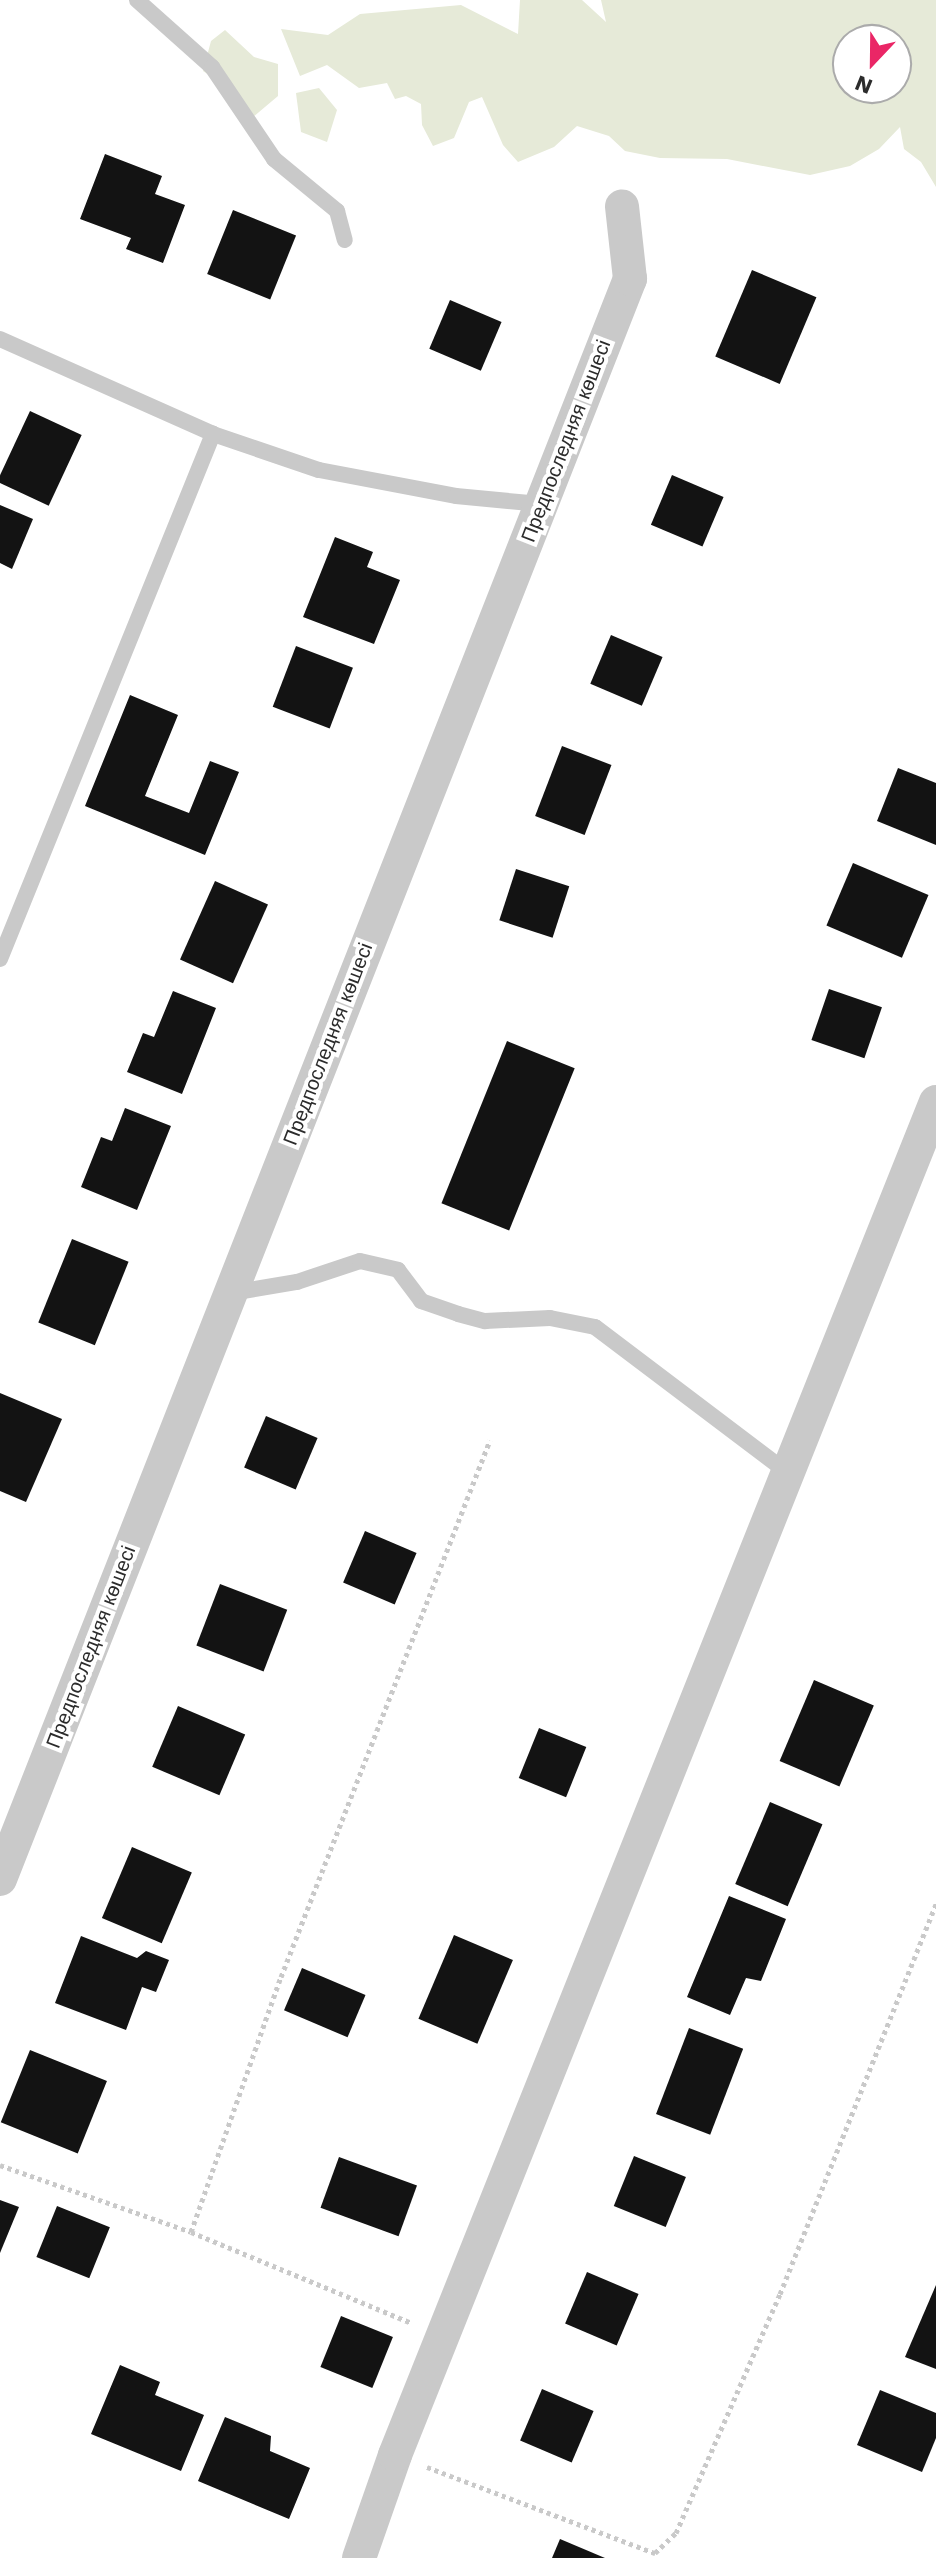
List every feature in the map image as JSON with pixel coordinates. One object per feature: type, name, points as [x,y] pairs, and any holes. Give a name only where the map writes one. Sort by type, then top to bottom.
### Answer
[{"type":"street","name":"Предпоследняя көшесі","points":[[0,1879],[630,279],[622,206]]},
{"type":"street","points":[[359,2558],[442,2336],[933,1119]]},
{"type":"lane","points":[[137,0],[212,67],[274,159],[337,211],[345,240]]},
{"type":"lane","points":[[0,339],[213,434],[369,482],[541,504]]},
{"type":"lane","points":[[0,959],[213,434]]},
{"type":"lane","points":[[231,1293],[297,1282],[360,1261],[398,1270],[421,1301],[458,1314],[485,1321],[550,1318],[595,1327],[788,1473]]},
{"type":"path","points":[[191,2232],[281,1977],[490,1440]]},
{"type":"path","points":[[395,2455],[655,2553],[676,2533],[780,2294],[936,1903]]},
{"type":"path","points":[[0,2165],[191,2232],[442,2336]]},
{"type":"green space","points":[[520,0],[582,0],[606,22],[601,0],[936,0],[936,187],[921,162],[904,149],[900,127],[879,149],[850,166],[810,175],[727,159],[660,158],[625,151],[609,136],[577,126],[554,147],[518,162],[503,145],[482,97],[469,102],[454,138],[433,146],[422,125],[421,104],[406,96],[395,99],[387,83],[359,88],[327,65],[300,76],[281,29],[328,35],[360,14],[461,5],[518,34]]},
{"type":"green space","points":[[225,30],[254,57],[278,64],[278,96],[253,117],[231,90],[203,71],[211,41]]},
{"type":"green space","points":[[319,88],[337,110],[327,142],[301,132],[296,93]]},
{"type":"building","points":[[105,154],[162,176],[155,194],[185,205],[163,263],[126,249],[131,238],[80,219]]},
{"type":"building","points":[[233,210],[296,235],[270,299],[207,274]]},
{"type":"building","points":[[752,270],[816,297],[780,384],[715,357]]},
{"type":"building","points":[[450,300],[502,322],[481,371],[429,349]]},
{"type":"building","points":[[30,411],[82,435],[49,506],[0,483],[0,475]]},
{"type":"building","points":[[672,475],[724,497],[702,547],[651,525]]},
{"type":"building","points":[[0,505],[33,519],[12,569],[0,563]]},
{"type":"building","points":[[335,537],[373,552],[367,567],[400,580],[374,644],[303,617]]},
{"type":"building","points":[[611,635],[663,657],[642,706],[590,684]]},
{"type":"building","points":[[296,646],[353,668],[330,729],[273,707]]},
{"type":"building","points":[[130,695],[178,715],[145,796],[189,813],[210,761],[239,772],[205,855],[85,806]]},
{"type":"building","points":[[562,746],[611,765],[585,835],[535,816]]},
{"type":"building","points":[[898,768],[936,783],[936,845],[877,821]]},
{"type":"building","points":[[853,863],[928,895],[902,958],[826,926]]},
{"type":"building","points":[[516,869],[569,886],[553,938],[499,920]]},
{"type":"building","points":[[215,881],[268,905],[233,983],[180,960]]},
{"type":"building","points":[[829,989],[882,1007],[864,1058],[811,1040]]},
{"type":"building","points":[[173,991],[216,1008],[182,1094],[127,1072],[143,1033],[154,1037]]},
{"type":"building","points":[[507,1041],[575,1068],[509,1231],[441,1203]]},
{"type":"building","points":[[125,1108],[171,1126],[137,1210],[81,1187],[101,1137],[112,1141]]},
{"type":"building","points":[[72,1239],[129,1262],[95,1345],[38,1322]]},
{"type":"building","points":[[0,1393],[62,1419],[26,1502],[0,1491]]},
{"type":"building","points":[[266,1416],[318,1438],[296,1489],[244,1468]]},
{"type":"building","points":[[365,1531],[417,1553],[395,1604],[343,1583]]},
{"type":"building","points":[[220,1584],[287,1610],[264,1671],[196,1646]]},
{"type":"building","points":[[814,1680],[874,1705],[839,1786],[780,1761]]},
{"type":"building","points":[[178,1706],[245,1735],[219,1795],[152,1767]]},
{"type":"building","points":[[539,1728],[586,1747],[566,1797],[519,1778]]},
{"type":"building","points":[[770,1802],[822,1824],[788,1906],[735,1884]]},
{"type":"building","points":[[132,1847],[192,1872],[162,1943],[102,1918]]},
{"type":"building","points":[[729,1896],[786,1919],[761,1981],[746,1978],[730,2015],[687,1997]]},
{"type":"building","points":[[454,1935],[513,1960],[477,2044],[418,2019]]},
{"type":"building","points":[[81,1936],[137,1958],[146,1951],[169,1960],[156,1992],[142,1987],[126,2030],[55,2003]]},
{"type":"building","points":[[302,1968],[366,1995],[348,2037],[284,2010]]},
{"type":"building","points":[[689,2028],[743,2049],[710,2135],[656,2114]]},
{"type":"building","points":[[30,2050],[107,2081],[78,2153],[1,2122]]},
{"type":"building","points":[[634,2156],[686,2177],[666,2227],[614,2206]]},
{"type":"building","points":[[339,2157],[417,2185],[399,2236],[321,2208]]},
{"type":"building","points":[[0,2200],[19,2207],[0,2253]]},
{"type":"building","points":[[57,2206],[110,2227],[89,2278],[36,2257]]},
{"type":"building","points":[[587,2272],[639,2294],[617,2345],[565,2324]]},
{"type":"building","points":[[936,2285],[936,2369],[905,2357]]},
{"type":"building","points":[[341,2316],[393,2337],[372,2388],[320,2367]]},
{"type":"building","points":[[120,2365],[160,2382],[155,2395],[204,2415],[181,2471],[91,2434]]},
{"type":"building","points":[[542,2389],[594,2411],[572,2462],[520,2441]]},
{"type":"building","points":[[880,2390],[936,2413],[936,2438],[922,2472],[857,2445]]},
{"type":"building","points":[[225,2417],[271,2436],[270,2451],[310,2468],[289,2519],[198,2481]]},
{"type":"building","points":[[560,2539],[605,2558],[552,2558]]}]
